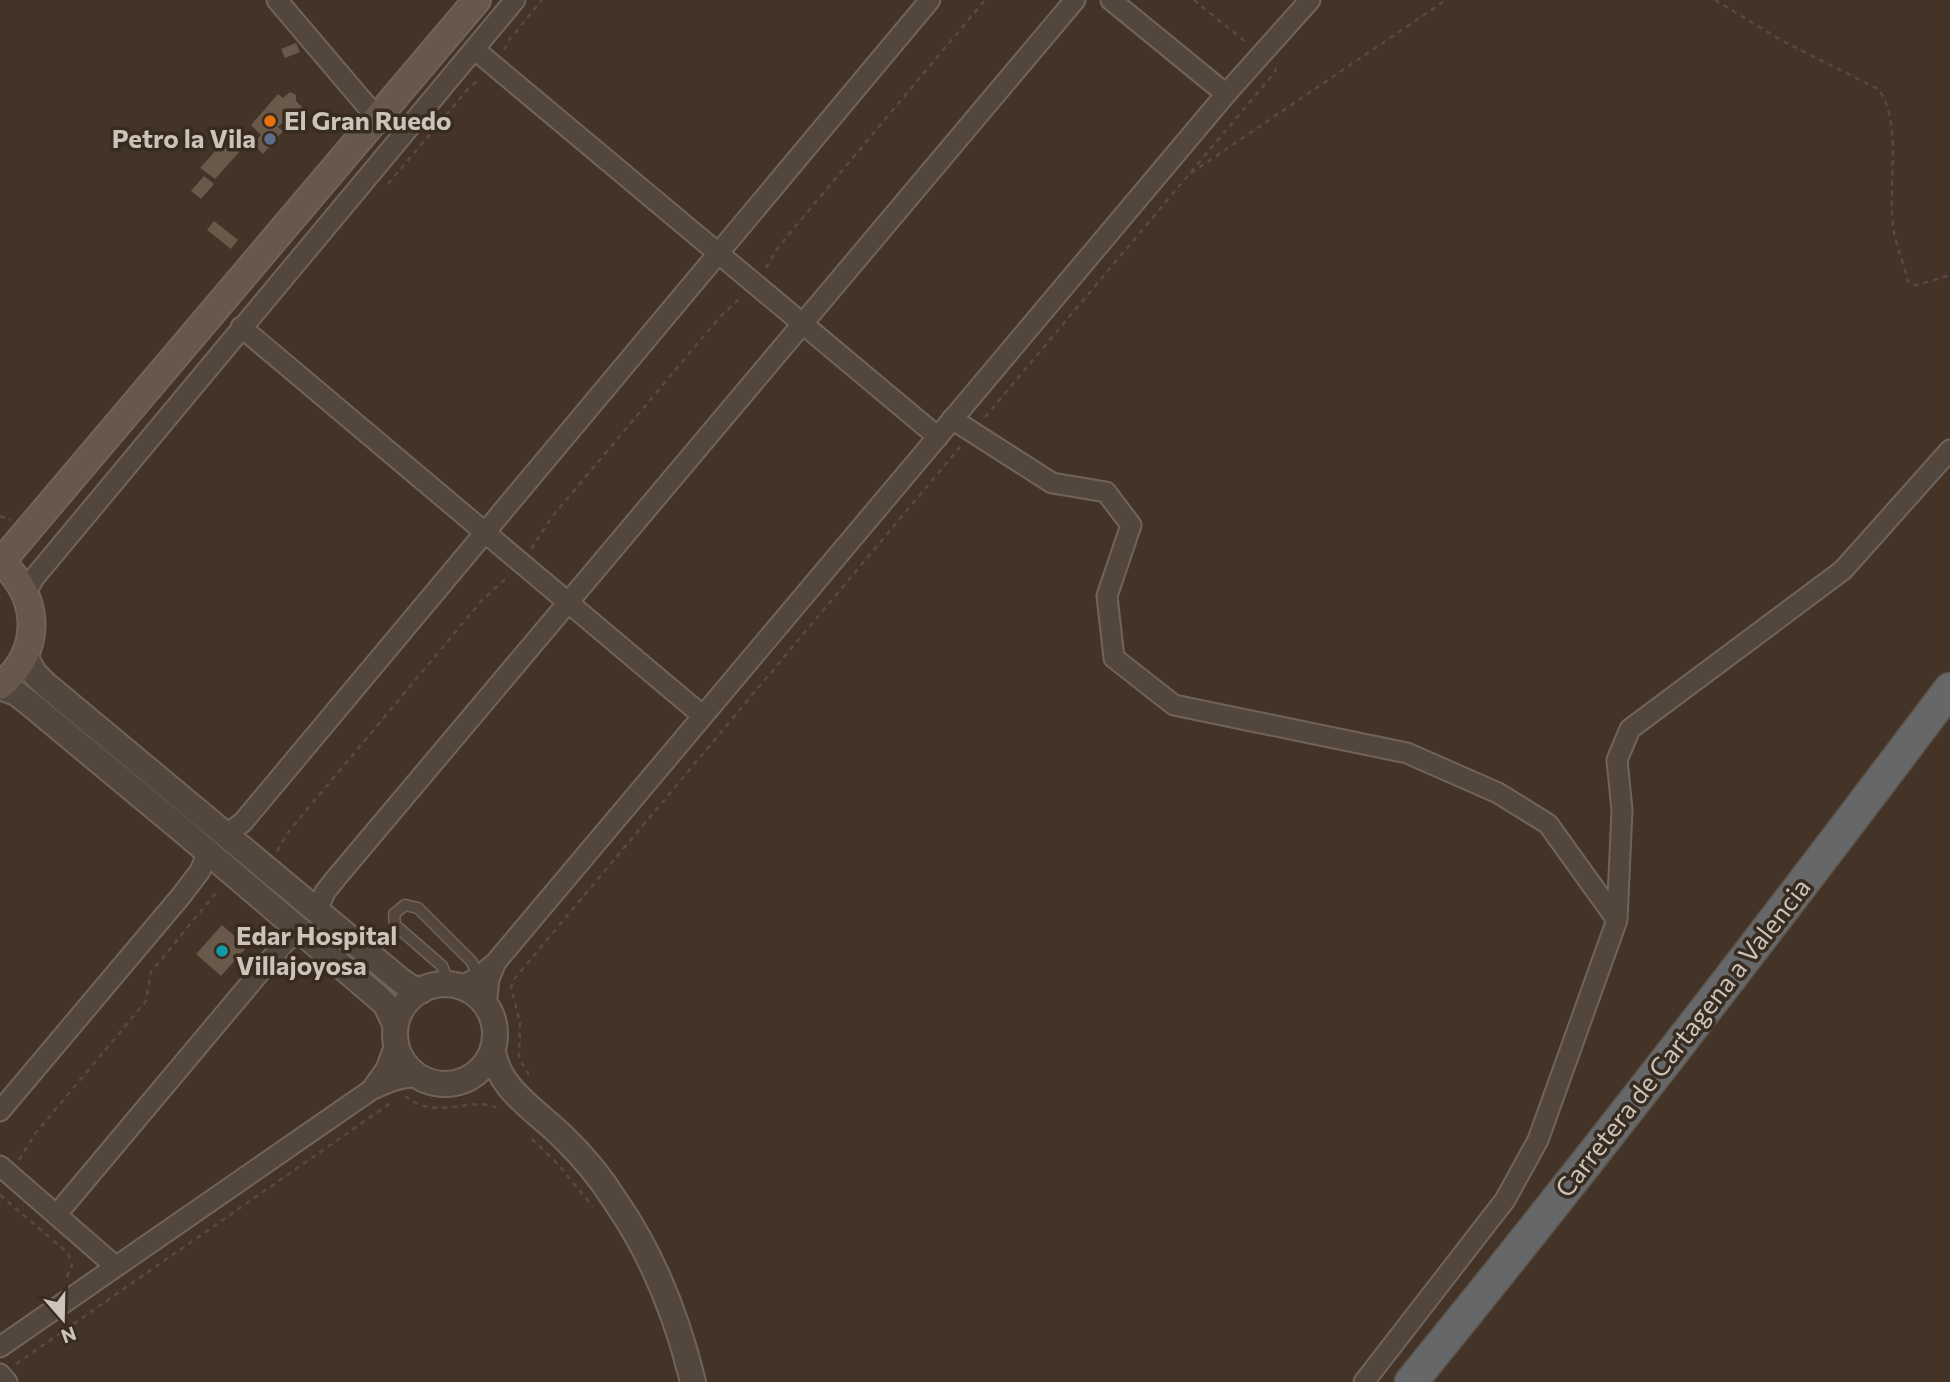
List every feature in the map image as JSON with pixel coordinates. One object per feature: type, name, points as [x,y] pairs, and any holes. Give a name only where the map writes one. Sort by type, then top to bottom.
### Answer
[{"type":"highway","name":"Carretera de Cartagena a Valencia","points":[[1411,1382],[1544,1218],[1838,838],[1950,688]]},
{"type":"main road","points":[[0,687],[14,673],[25,656],[30,642],[32,617],[26,592],[15,575],[0,562],[477,0]]},
{"type":"street","points":[[277,0],[378,119]]},
{"type":"street","points":[[26,592],[34,578],[241,327],[515,0]]},
{"type":"street","points":[[226,835],[243,821],[930,0]]},
{"type":"street","points":[[317,911],[325,892],[1074,0]]},
{"type":"street","points":[[1111,0],[1226,94]]},
{"type":"street","points":[[486,1006],[489,979],[496,962],[1226,94],[1310,0]]},
{"type":"street","points":[[474,49],[938,437]]},
{"type":"street","points":[[241,327],[703,716]]},
{"type":"street","points":[[952,419],[1052,483],[1105,492],[1131,526],[1107,596],[1114,659],[1174,705],[1407,753],[1498,793],[1548,824],[1617,920]]},
{"type":"street","points":[[1364,1382],[1505,1200],[1538,1140],[1617,920],[1622,810],[1617,760],[1630,729],[1843,570],[1950,450]]},
{"type":"street","points":[[25,656],[34,673],[45,684],[400,980],[421,991]]},
{"type":"street","points":[[0,687],[29,703],[386,1005],[396,1033],[405,1084]]},
{"type":"street","points":[[0,1111],[181,896],[200,870],[208,852]]},
{"type":"street","points":[[57,1214],[286,941],[302,932]]},
{"type":"street","points":[[0,1347],[371,1090],[386,1069],[402,1007],[408,999],[436,986],[462,983],[496,962]]},
{"type":"street","points":[[462,983],[480,998],[492,1016],[493,1051],[497,1068],[511,1099]]},
{"type":"street","points":[[466,1079],[478,1071],[493,1051]]},
{"type":"street","points":[[371,1090],[466,1079],[493,1084],[563,1137],[594,1171],[646,1250],[668,1295],[693,1382]]},
{"type":"street","points":[[4,1170],[115,1266]]},
{"type":"street","points":[[0,1374],[7,1382]]},
{"type":"lane","points":[[405,905],[418,908],[472,962],[462,983],[395,925],[394,914],[405,905]]},
{"type":"path","points":[[263,866],[282,844],[289,831],[483,599],[506,581],[539,539],[551,518],[710,328],[734,306],[772,262],[779,246],[985,0]]},
{"type":"path","points":[[0,1374],[405,1084],[407,1099],[429,1108],[461,1108],[478,1103],[496,1107],[511,1099],[529,1075],[519,1058],[520,1023],[511,987],[516,978],[1275,72],[1276,68],[1194,0]]},
{"type":"path","points":[[1164,169],[1179,177],[1187,176],[1446,0]]},
{"type":"path","points":[[1715,0],[1781,40],[1878,89],[1884,96],[1891,119],[1894,231],[1907,279],[1909,283],[1917,285],[1950,275]]},
{"type":"path","points":[[0,516],[10,519]]},
{"type":"path","points":[[4,1170],[146,1001],[151,972],[221,887],[235,899],[247,885]]},
{"type":"path","points":[[530,1137],[559,1165],[596,1211]]},
{"type":"path","points":[[0,1195],[68,1253],[72,1265],[62,1283]]},
{"type":"building","points":[[296,43],[300,52],[285,58],[281,49]]},
{"type":"building","name":"El Gran Ruedo","points":[[290,92],[296,95],[296,101],[302,110],[278,127],[283,131],[263,154],[253,144],[261,135],[251,125],[278,94],[283,98]]},
{"type":"building","points":[[235,129],[249,141],[215,179],[200,168]]},
{"type":"building","points":[[204,176],[214,184],[201,199],[191,191]]},
{"type":"building","points":[[214,221],[238,240],[231,249],[207,230]]},
{"type":"building","name":"Edar Hospital Villajoyosa","points":[[222,925],[247,947],[221,976],[196,954]]},
{"type":"place","name":"El Gran Ruedo","points":[[270,121]]},
{"type":"place","name":"Petro la Vila","points":[[270,139]]},
{"type":"place","name":"Edar Hospital Villajoyosa","points":[[222,951]]}]
